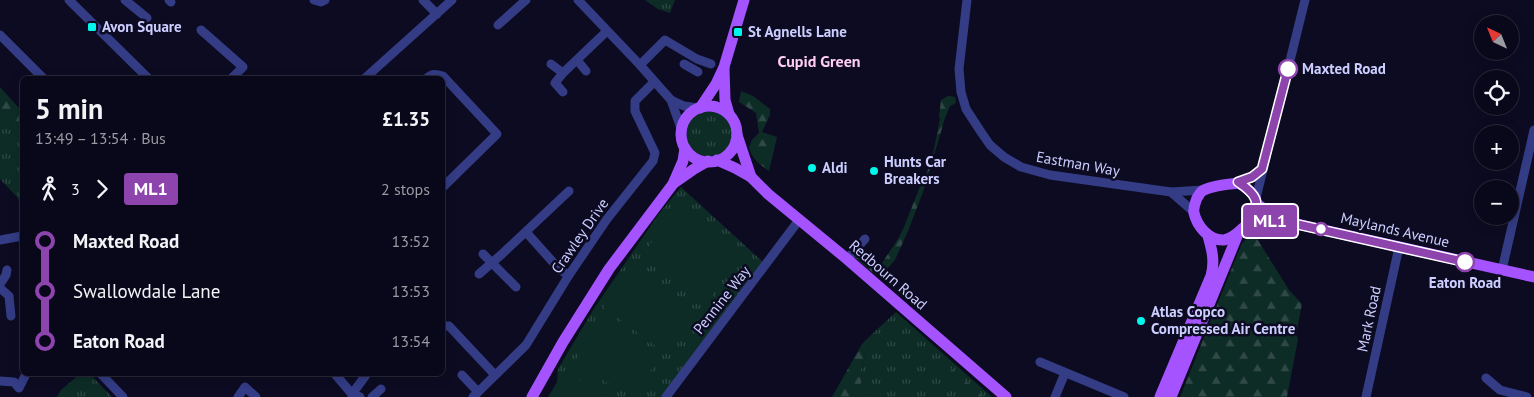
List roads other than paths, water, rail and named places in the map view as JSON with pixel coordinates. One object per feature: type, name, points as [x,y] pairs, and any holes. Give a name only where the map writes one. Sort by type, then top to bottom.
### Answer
[{"type":"main road","points":[[712,161],[697,158],[686,148],[682,131],[687,118],[699,108],[716,84],[724,67],[744,0]]},
{"type":"main road","points":[[724,67],[725,100],[729,114]]},
{"type":"main road","points":[[673,184],[694,169],[725,157],[735,144],[737,135],[734,120],[729,114],[713,106],[699,108]]},
{"type":"main road","name":"Redbourn Road","points":[[737,135],[751,176]]},
{"type":"main road","points":[[532,397],[562,342],[609,269],[673,184],[683,161],[686,148]]},
{"type":"main road","name":"Redbourn Road","points":[[712,161],[735,168],[751,176],[768,194],[847,258],[1006,397]]},
{"type":"main road","points":[[1160,397],[1211,276],[1213,267],[1213,253],[1208,236],[1194,212],[1194,205],[1203,190],[1238,182],[1248,189],[1256,201],[1255,213],[1250,222],[1238,234],[1171,397]]},
{"type":"main road","name":"Maylands Avenue","points":[[1256,201],[1278,220]]},
{"type":"main road","name":"Maylands Avenue","points":[[1250,222],[1278,220],[1534,277]]},
{"type":"main road","points":[[1208,236],[1223,240],[1238,234]]},
{"type":"street","points":[[69,0],[146,76]]},
{"type":"street","points":[[125,0],[147,18]]},
{"type":"street","points":[[314,0],[321,2],[325,0]]},
{"type":"street","points":[[423,0],[436,14]]},
{"type":"street","points":[[372,76],[452,0]]},
{"type":"street","points":[[498,25],[526,0]]},
{"type":"street","points":[[578,0],[671,100],[684,106],[699,108]]},
{"type":"street","name":"Eastman Way","points":[[967,0],[959,69],[961,92],[966,109],[990,145],[1004,157],[1021,167],[1050,175],[1171,192],[1203,190]]},
{"type":"street","points":[[1256,201],[1262,169],[1305,0]]},
{"type":"street","points":[[201,30],[243,67],[234,76]]},
{"type":"street","points":[[563,92],[555,83],[607,31]]},
{"type":"street","points":[[0,35],[41,76]]},
{"type":"street","points":[[640,65],[665,40],[697,59],[712,64]]},
{"type":"street","points":[[691,68],[697,59]]},
{"type":"street","points":[[577,60],[586,71]]},
{"type":"street","points":[[551,64],[563,73]]},
{"type":"street","points":[[430,76],[432,74],[443,76]]},
{"type":"street","points":[[445,78],[497,134],[445,185]]},
{"type":"street","name":"Crawley Drive","points":[[475,394],[526,345],[569,275],[607,219],[654,161],[655,152],[636,111],[635,101],[654,82]]},
{"type":"street","points":[[671,100],[682,131]]},
{"type":"street","points":[[1502,270],[1534,130]]},
{"type":"street","points":[[1238,182],[1252,177],[1262,169]]},
{"type":"street","points":[[479,274],[569,190]]},
{"type":"street","points":[[1171,192],[1194,212]]},
{"type":"street","name":"Pennine Way","points":[[666,397],[800,220]]},
{"type":"street","points":[[526,232],[560,270],[569,275]]},
{"type":"street","points":[[0,240],[20,236]]},
{"type":"street","points":[[847,258],[865,239]]},
{"type":"street","name":"Mark Road","points":[[1366,397],[1399,247]]},
{"type":"street","points":[[483,254],[516,287]]},
{"type":"street","points":[[7,270],[0,286],[10,296],[10,316]]},
{"type":"street","points":[[445,327],[449,326],[496,375]]},
{"type":"street","points":[[1040,362],[1124,397]]},
{"type":"street","points":[[1055,397],[1065,373]]},
{"type":"street","points":[[462,375],[475,394]]},
{"type":"street","points":[[0,381],[14,382],[19,388],[25,376]]},
{"type":"street","points":[[103,376],[123,397]]},
{"type":"street","points":[[336,376],[355,396],[365,376]]},
{"type":"street","points":[[1486,378],[1500,390],[1528,397]]},
{"type":"street","points":[[238,397],[245,387],[256,397]]},
{"type":"street","points":[[372,397],[381,389]]},
{"type":"place","name":"Avon Square","points":[[92,27]]},
{"type":"place","name":"St Agnells Lane","points":[[738,32]]},
{"type":"place","name":"Maxted Road","points":[[1288,69]]},
{"type":"place","name":"Aldi","points":[[812,168]]},
{"type":"place","name":"Hunts Car Breakers","points":[[874,171]]},
{"type":"place","name":"Eaton Road","points":[[1465,262]]},
{"type":"place","name":"Atlas Copco Compressed Air Centre","points":[[1141,321]]},
{"type":"district","name":"Cupid Green","points":[[819,61]]}]
